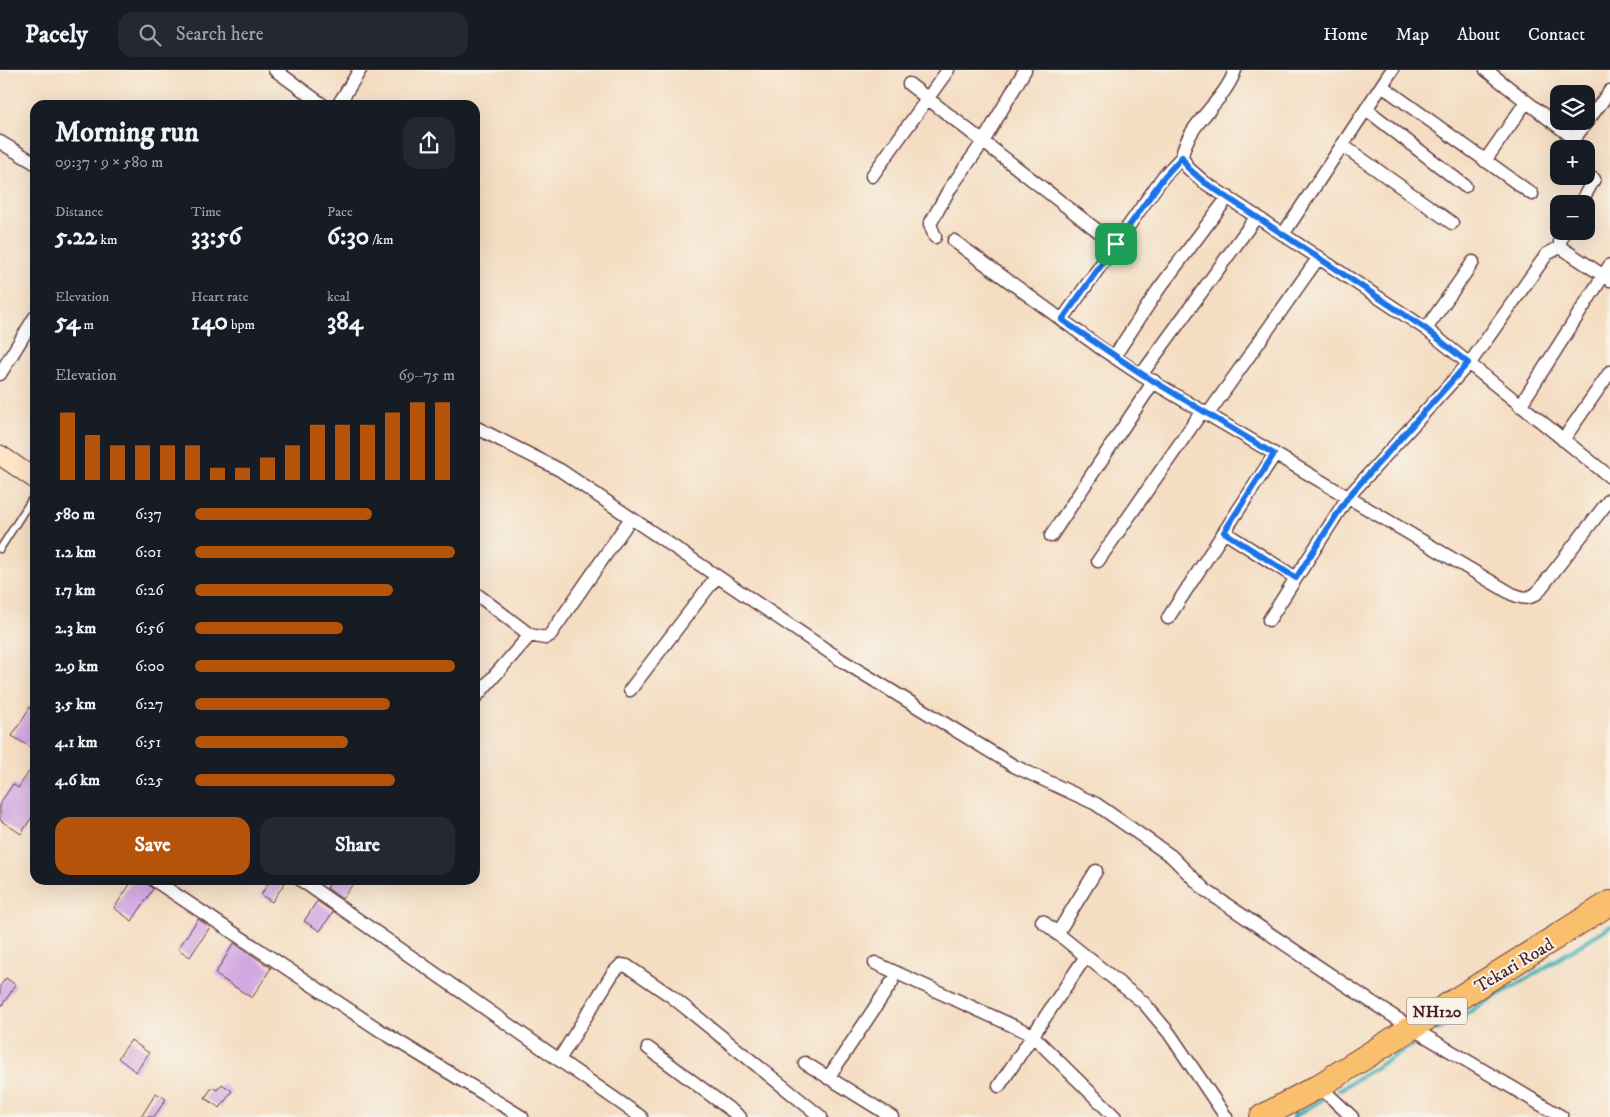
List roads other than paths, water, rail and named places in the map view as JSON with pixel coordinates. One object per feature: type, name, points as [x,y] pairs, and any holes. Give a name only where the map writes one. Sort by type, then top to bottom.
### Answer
[{"type":"highway","name":"Tekari Road","points":[[1262,1117],[1319,1086],[1410,1027],[1608,907]]},
{"type":"street","points":[[275,70],[316,100]]},
{"type":"street","points":[[341,100],[360,70]]},
{"type":"street","points":[[872,176],[948,70]]},
{"type":"street","points":[[935,237],[930,224],[950,190],[983,142],[1026,70]]},
{"type":"street","points":[[1062,320],[1164,177],[1182,157],[1188,140],[1224,90],[1235,70]]},
{"type":"street","points":[[1284,233],[1392,70]]},
{"type":"street","points":[[1486,70],[1572,137],[1577,135],[1610,91]]},
{"type":"street","points":[[909,84],[1116,244]]},
{"type":"street","points":[[1382,86],[1532,194]]},
{"type":"street","points":[[1485,161],[1526,102]]},
{"type":"street","points":[[1366,109],[1464,186]]},
{"type":"street","points":[[0,142],[30,160]]},
{"type":"street","points":[[1342,145],[1452,223]]},
{"type":"street","points":[[1182,157],[1194,174],[1426,329],[1610,477]]},
{"type":"street","points":[[1114,357],[1158,290],[1228,197]]},
{"type":"street","points":[[1142,374],[1257,216]]},
{"type":"street","points":[[1560,247],[1561,240]]},
{"type":"street","points":[[954,241],[1114,357],[1512,594],[1523,598],[1531,598],[1537,593],[1610,499]]},
{"type":"street","points":[[1520,406],[1607,273],[1560,247]]},
{"type":"street","points":[[1269,620],[1348,497],[1468,363],[1548,254],[1560,247]]},
{"type":"street","points":[[1208,414],[1319,257]]},
{"type":"street","points":[[1426,329],[1473,262]]},
{"type":"street","points":[[0,374],[30,325]]},
{"type":"street","points":[[1563,440],[1610,372]]},
{"type":"street","points":[[1051,536],[1154,381]]},
{"type":"street","points":[[1098,561],[1201,413],[1208,414]]},
{"type":"street","points":[[480,430],[560,470],[841,660],[1014,766],[1096,804],[1171,856],[1204,890],[1410,1027],[1546,1113],[1562,1117]]},
{"type":"street","points":[[1168,618],[1274,454]]},
{"type":"street","points":[[0,455],[30,476]]},
{"type":"street","points":[[480,597],[530,635],[541,639],[550,635],[631,518]]},
{"type":"street","points":[[1224,532],[1296,578]]},
{"type":"street","points":[[630,690],[717,576]]},
{"type":"street","points":[[480,692],[530,635]]},
{"type":"street","points":[[1058,934],[1096,871]]},
{"type":"street","points":[[161,885],[381,1032],[522,1117]]},
{"type":"street","points":[[320,885],[641,1117]]},
{"type":"street","points":[[1042,921],[1144,1003],[1158,1018],[1226,1117]]},
{"type":"street","points":[[998,1086],[1031,1034],[1086,956]]},
{"type":"street","points":[[875,963],[1031,1034],[1115,1117]]},
{"type":"street","points":[[560,1058],[613,973],[621,965],[627,966],[670,996],[821,1117]]},
{"type":"street","points":[[828,1078],[892,982]]},
{"type":"street","points":[[648,1048],[740,1117]]},
{"type":"street","points":[[805,1063],[886,1116]]},
{"type":"street","points":[[1319,1086],[1352,1117]]},
{"type":"lane","points":[[0,549],[30,502]]},
{"type":"waterway","points":[[1438,1030],[1538,972],[1610,926]]},
{"type":"waterway","points":[[1339,1090],[1419,1041]]},
{"type":"waterway","points":[[1293,1117],[1322,1100]]}]
